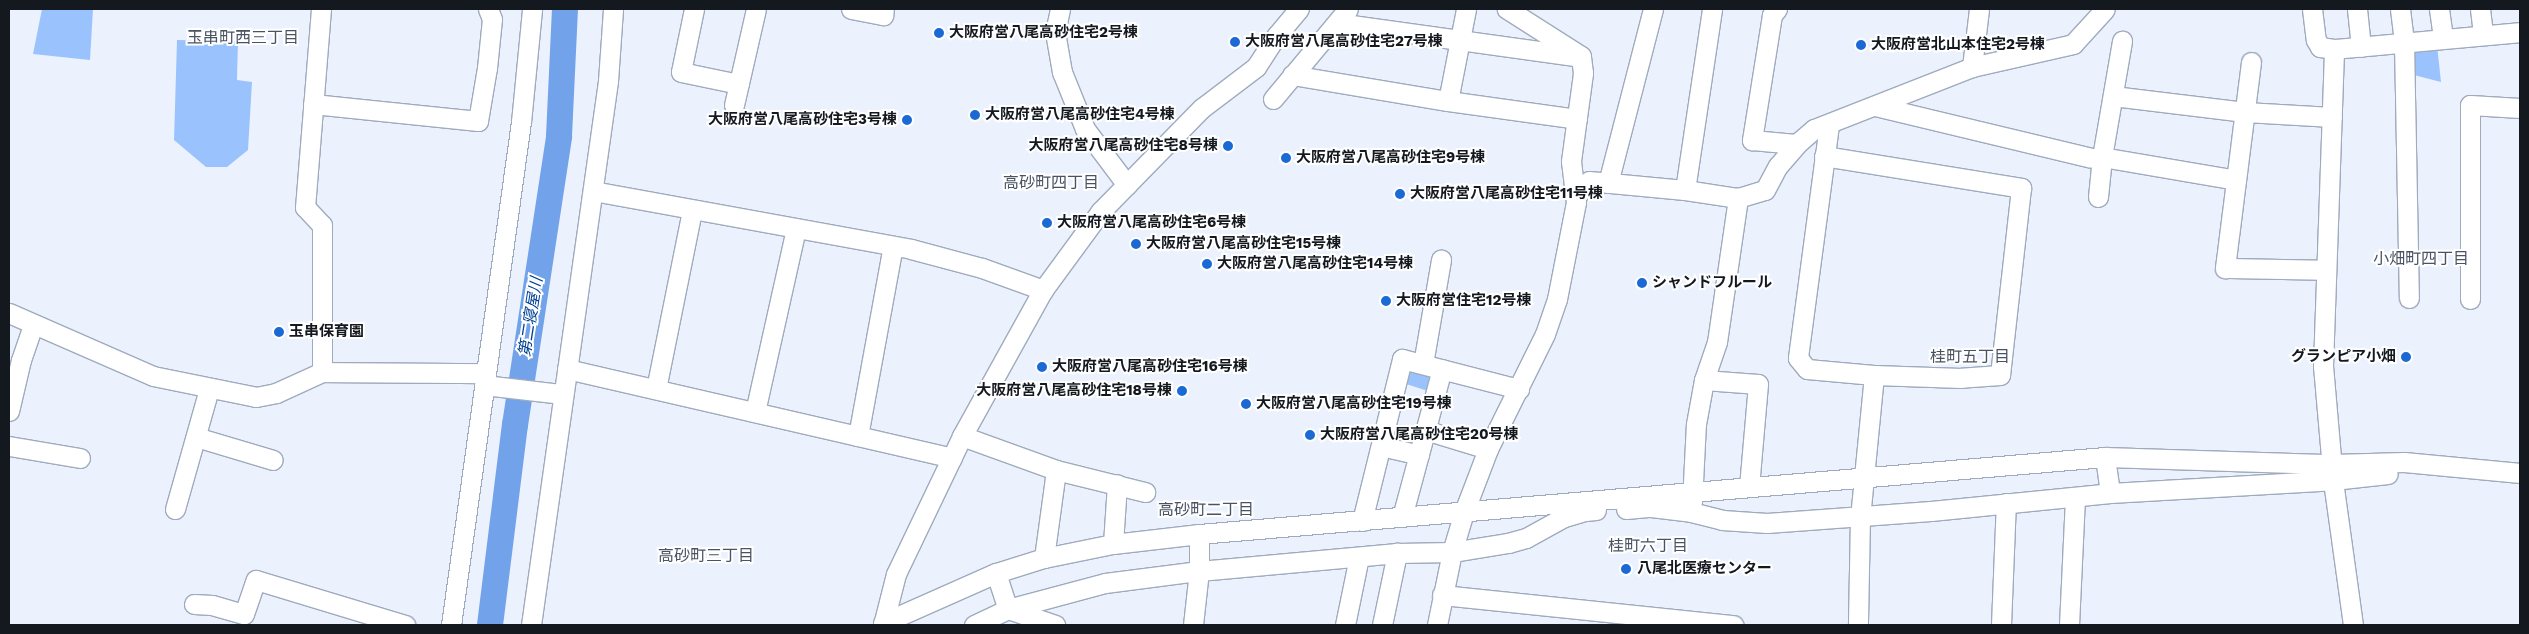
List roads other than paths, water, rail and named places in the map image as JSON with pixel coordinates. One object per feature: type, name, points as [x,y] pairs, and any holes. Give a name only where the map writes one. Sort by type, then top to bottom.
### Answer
[{"type":"street","points":[[321,9],[305,207],[322,225],[322,372]]},
{"type":"street","points":[[313,104],[478,121],[492,19],[488,9]]},
{"type":"street","points":[[451,625],[521,122],[532,9]]},
{"type":"street","points":[[531,625],[562,394],[608,81],[613,9]]},
{"type":"street","points":[[694,9],[680,72],[739,84]]},
{"type":"street","points":[[734,105],[756,9]]},
{"type":"street","points":[[851,9],[883,15],[884,9]]},
{"type":"street","points":[[1060,9],[1055,32],[1062,72],[1085,129],[1127,185]]},
{"type":"street","points":[[883,624],[896,574],[962,436],[1043,290],[1100,212],[1202,108],[1256,67],[1277,35],[1299,9]]},
{"type":"street","points":[[1448,101],[1466,9]]},
{"type":"street","points":[[1507,9],[1581,56]]},
{"type":"street","points":[[1608,183],[1654,9]]},
{"type":"street","points":[[1685,190],[1712,9]]},
{"type":"street","points":[[1776,9],[1772,15],[1752,140],[1796,144]]},
{"type":"street","points":[[1972,67],[1979,9]]},
{"type":"street","points":[[1577,195],[1588,181],[1685,190],[1738,198],[1765,190],[1778,166],[1796,144],[1814,129],[1829,125],[1972,67],[2073,44],[2105,9]]},
{"type":"street","points":[[2312,9],[2316,40],[2320,47],[2334,49],[2520,32]]},
{"type":"street","points":[[2357,9],[2361,46]]},
{"type":"street","points":[[2400,9],[2404,42],[2409,298]]},
{"type":"street","points":[[2439,9],[2443,39]]},
{"type":"street","points":[[2480,9],[2484,35]]},
{"type":"street","points":[[1273,99],[1342,16],[1460,41],[1581,56]]},
{"type":"street","points":[[2098,198],[2096,158],[2113,96],[2122,41]]},
{"type":"street","points":[[2334,49],[2323,366],[2332,472],[2353,625]]},
{"type":"street","points":[[1437,625],[1452,552],[1464,512],[1488,449],[1544,334],[1557,300],[1577,195],[1571,161],[1583,73],[1581,56]]},
{"type":"street","points":[[2251,62],[2225,268],[2326,270]]},
{"type":"street","points":[[1292,75],[1448,101],[1577,118]]},
{"type":"street","points":[[2113,96],[2245,112],[2332,117]]},
{"type":"street","points":[[2470,299],[2470,105],[2520,108]]},
{"type":"street","points":[[1875,106],[2096,158],[2236,180]]},
{"type":"street","points":[[1824,156],[2021,188],[2000,375],[1961,378],[1874,375],[1807,368],[1798,358],[1824,156],[1829,125]]},
{"type":"street","points":[[593,191],[893,246],[982,268],[1043,290]]},
{"type":"street","points":[[1691,512],[1696,424],[1704,380],[1717,342],[1738,198]]},
{"type":"street","points":[[656,389],[692,210]]},
{"type":"street","points":[[755,412],[796,229]]},
{"type":"street","points":[[858,436],[893,246]]},
{"type":"street","points":[[1424,364],[1441,260]]},
{"type":"street","points":[[9,313],[152,376],[209,389],[256,396],[276,393],[322,372],[485,379],[562,394]]},
{"type":"street","points":[[9,411],[21,360],[33,325]]},
{"type":"street","points":[[1362,521],[1402,359],[1518,388]]},
{"type":"street","points":[[567,369],[952,458]]},
{"type":"street","points":[[1402,517],[1442,369]]},
{"type":"street","points":[[1858,625],[1860,517],[1874,375]]},
{"type":"street","points":[[1704,380],[1758,384],[1750,486]]},
{"type":"street","points":[[175,509],[209,389]]},
{"type":"street","points":[[1425,430],[1488,449]]},
{"type":"street","points":[[962,436],[1056,470],[1144,492]]},
{"type":"street","points":[[196,437],[273,460]]},
{"type":"street","points":[[9,446],[80,458]]},
{"type":"street","points":[[1381,446],[1419,455]]},
{"type":"street","points":[[883,624],[996,573],[1044,558],[1113,544],[1199,534],[1464,512],[1692,490],[2105,457],[2332,472]]},
{"type":"street","points":[[2105,457],[2110,493]]},
{"type":"street","points":[[974,625],[1008,610],[1105,583],[1199,571],[1397,554],[1452,552],[1508,543],[1526,538],[1564,517],[1584,511],[1651,507],[1691,512],[1722,520],[1767,522],[1860,517],[2332,472],[2448,466],[2520,473]]},
{"type":"street","points":[[1044,558],[1056,470]]},
{"type":"street","points":[[1113,544],[1117,484]]},
{"type":"street","points":[[2069,625],[2075,497]]},
{"type":"street","points":[[2001,625],[2006,503]]},
{"type":"street","points":[[1193,625],[1199,571],[1199,534]]},
{"type":"street","points":[[1382,625],[1397,554]]},
{"type":"street","points":[[1344,625],[1359,557]]},
{"type":"street","points":[[996,573],[1008,610]]},
{"type":"street","points":[[194,604],[212,606],[244,614],[256,580],[405,625]]},
{"type":"street","points":[[1442,595],[1685,623],[1733,625]]},
{"type":"street","points":[[1008,610],[1055,625]]},
{"type":"waterway","name":"第二寝屋川","points":[[490,625],[515,425],[559,136],[565,9]]},
{"type":"place","name":"大阪府営八尾高砂住宅2号棟","points":[[939,33]]},
{"type":"place","name":"大阪府営八尾高砂住宅27号棟","points":[[1235,42]]},
{"type":"place","name":"大阪府営北山本住宅2号棟","points":[[1861,45]]},
{"type":"place","name":"大阪府営八尾高砂住宅4号棟","points":[[975,115]]},
{"type":"place","name":"大阪府営八尾高砂住宅3号棟","points":[[907,120]]},
{"type":"place","name":"大阪府営八尾高砂住宅8号棟","points":[[1228,146]]},
{"type":"place","name":"大阪府営八尾高砂住宅9号棟","points":[[1286,158]]},
{"type":"place","name":"大阪府営八尾高砂住宅11号棟","points":[[1400,194]]},
{"type":"place","name":"大阪府営八尾高砂住宅6号棟","points":[[1047,223]]},
{"type":"place","name":"大阪府営八尾高砂住宅15号棟","points":[[1136,244]]},
{"type":"place","name":"大阪府営八尾高砂住宅14号棟","points":[[1207,264]]},
{"type":"place","name":"シャンドフルール","points":[[1642,283]]},
{"type":"place","name":"大阪府営住宅12号棟","points":[[1386,301]]},
{"type":"place","name":"玉串保育園","points":[[279,332]]},
{"type":"place","name":"グランピア小畑","points":[[2406,357]]},
{"type":"place","name":"大阪府営八尾高砂住宅16号棟","points":[[1042,367]]},
{"type":"place","name":"大阪府営八尾高砂住宅18号棟","points":[[1182,391]]},
{"type":"place","name":"大阪府営八尾高砂住宅19号棟","points":[[1246,404]]},
{"type":"place","name":"大阪府営八尾高砂住宅20号棟","points":[[1310,435]]},
{"type":"place","name":"八尾北医療センター","points":[[1626,569]]},
{"type":"district","name":"玉串町西三丁目","points":[[243,38]]},
{"type":"district","name":"高砂町四丁目","points":[[1051,183]]},
{"type":"district","name":"小畑町四丁目","points":[[2421,259]]},
{"type":"district","name":"桂町五丁目","points":[[1970,357]]},
{"type":"district","name":"高砂町二丁目","points":[[1206,510]]},
{"type":"district","name":"桂町六丁目","points":[[1648,546]]},
{"type":"district","name":"高砂町三丁目","points":[[706,556]]}]
